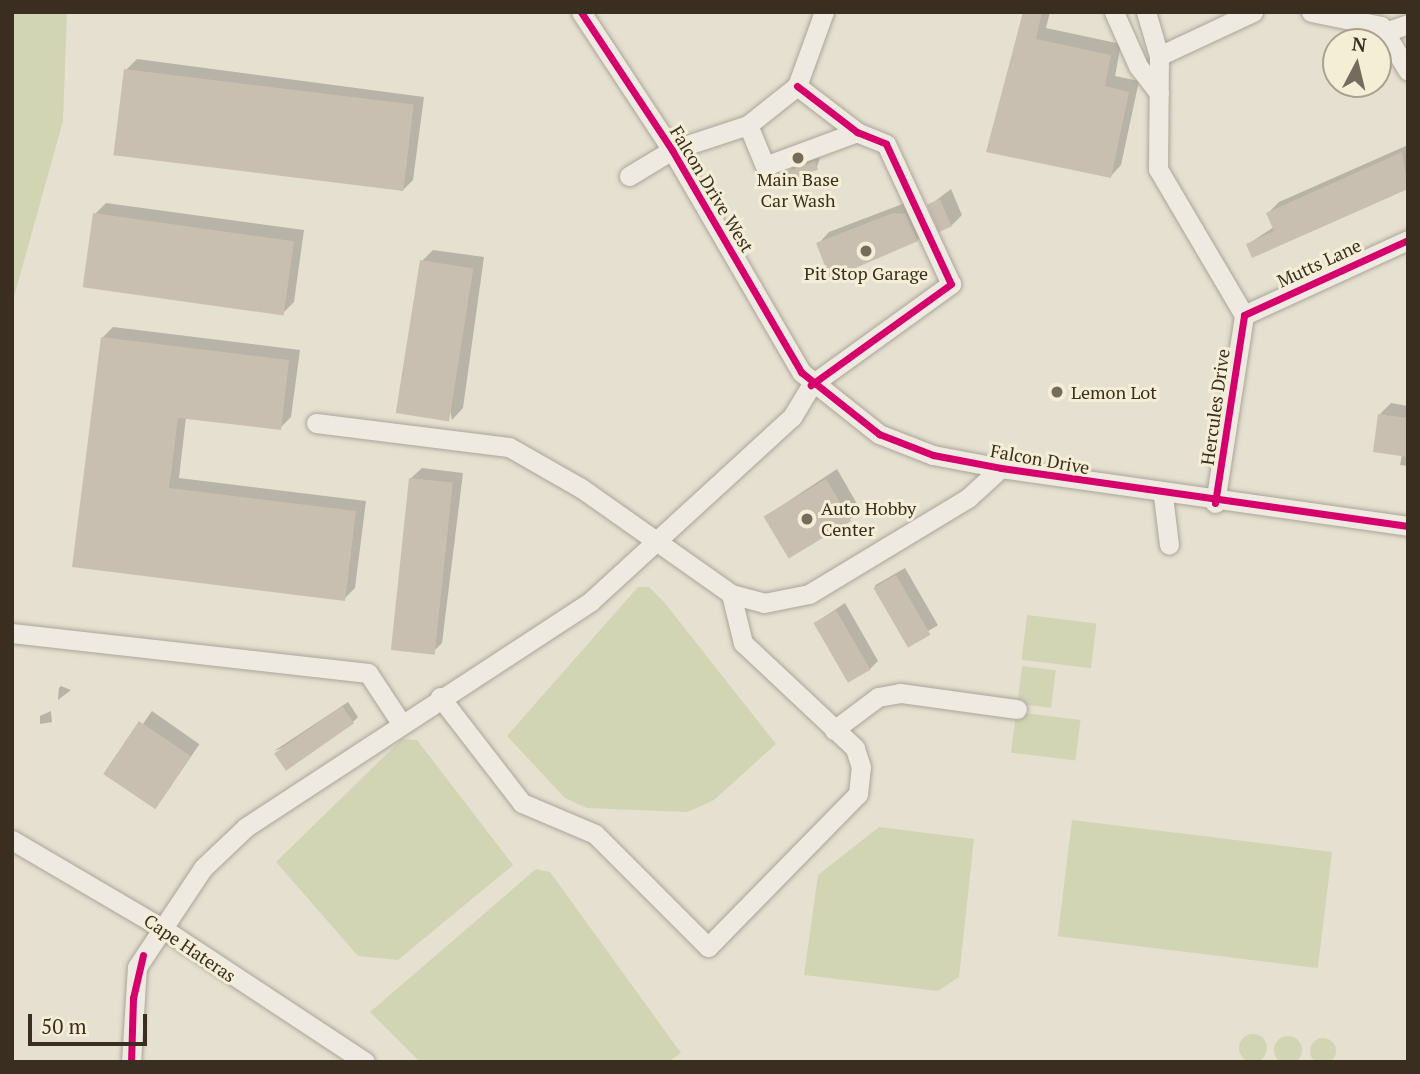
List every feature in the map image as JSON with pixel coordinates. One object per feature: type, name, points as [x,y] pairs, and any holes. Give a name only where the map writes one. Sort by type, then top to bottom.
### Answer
[{"type":"street","name":"Falcon Drive West","points":[[581,12],[672,150],[811,385]]},
{"type":"street","points":[[629,176],[672,150],[748,125],[797,86],[824,12]]},
{"type":"street","points":[[1114,12],[1138,66],[1159,93]]},
{"type":"street","points":[[1146,12],[1160,56],[1158,169],[1244,315]]},
{"type":"street","points":[[1160,56],[1253,12]]},
{"type":"street","points":[[1311,12],[1382,28]]},
{"type":"street","points":[[1392,44],[1408,71]]},
{"type":"street","points":[[131,1062],[133,998],[143,955],[203,868],[246,827],[440,697],[591,601],[792,417],[811,385],[951,284],[887,144],[857,132],[797,86]]},
{"type":"street","points":[[748,125],[765,166],[857,132]]},
{"type":"street","name":"Mutts Lane","points":[[1244,315],[1408,240]]},
{"type":"street","name":"Hercules Drive","points":[[1215,503],[1244,315]]},
{"type":"street","name":"Falcon Drive","points":[[811,385],[878,434],[933,455],[1163,496],[1408,526]]},
{"type":"street","points":[[316,423],[509,447],[731,594],[764,603],[809,594],[968,498],[1001,468]]},
{"type":"street","points":[[1163,496],[1169,545]]},
{"type":"street","points":[[440,697],[522,803],[595,834],[708,947],[858,794],[855,748],[743,643],[731,594]]},
{"type":"street","points":[[12,633],[368,673],[401,723]]},
{"type":"street","points":[[834,730],[878,697],[900,693],[1017,709]]},
{"type":"street","name":"Cape Hateras","points":[[12,840],[162,928],[365,1062]]},
{"type":"green space","points":[[12,12],[67,12],[63,121],[12,304]]},
{"type":"green space","points":[[638,587],[649,587],[664,602],[776,744],[714,800],[688,812],[587,808],[565,798],[507,736]]},
{"type":"green space","points":[[1027,615],[1096,624],[1091,668],[1022,660]]},
{"type":"green space","points":[[1022,666],[1056,670],[1051,708],[1017,704]]},
{"type":"green space","points":[[1016,712],[1081,720],[1076,761],[1011,753]]},
{"type":"green space","points":[[402,739],[417,740],[513,865],[398,960],[358,956],[276,862]]},
{"type":"green space","points":[[1072,820],[1332,852],[1318,968],[1058,936]]},
{"type":"green space","points":[[879,827],[974,839],[959,977],[938,991],[804,975],[818,875]]},
{"type":"green space","points":[[536,869],[550,872],[681,1053],[668,1062],[420,1062],[370,1012]]},
{"type":"green space","points":[[1253,1034],[1263,1038],[1267,1048],[1263,1058],[1253,1062],[1243,1058],[1239,1048],[1243,1038]]},
{"type":"green space","points":[[1288,1036],[1298,1040],[1302,1050],[1298,1060],[1288,1064],[1278,1060],[1274,1050],[1278,1040]]},
{"type":"green space","points":[[1323,1038],[1332,1042],[1336,1051],[1332,1060],[1323,1064],[1314,1060],[1310,1051],[1314,1042]]},
{"type":"building","points":[[1023,12],[1042,12],[1036,39],[1111,55],[1105,86],[1129,92],[1111,178],[986,152]]},
{"type":"building","points":[[124,69],[414,105],[403,191],[113,155]]},
{"type":"building","points":[[1402,152],[1408,189],[1252,258],[1246,244],[1274,231],[1266,213]]},
{"type":"building","points":[[815,161],[818,169],[789,181],[786,172]]},
{"type":"building","points":[[940,199],[952,227],[939,232],[927,204]]},
{"type":"building","points":[[93,213],[294,241],[284,316],[83,287]]},
{"type":"building","points":[[893,213],[905,214],[918,241],[830,279],[816,243]]},
{"type":"building","points":[[420,260],[473,268],[449,422],[396,413]]},
{"type":"building","points":[[101,337],[289,360],[281,430],[178,418],[169,488],[356,511],[345,601],[72,567]]},
{"type":"building","points":[[1378,414],[1408,418],[1408,457],[1373,452]]},
{"type":"building","points":[[409,478],[453,483],[435,655],[391,650]]},
{"type":"building","name":"Auto Hobby Center","points":[[826,479],[851,521],[789,559],[763,517]]},
{"type":"building","points":[[896,575],[930,635],[908,648],[873,588]]},
{"type":"building","points":[[836,610],[870,670],[848,683],[813,623]]},
{"type":"building","points":[[342,706],[354,723],[286,771],[274,754]]},
{"type":"building","points":[[139,721],[191,756],[155,809],[103,774]]},
{"type":"cycle path","points":[[581,12],[672,150],[801,372],[879,434],[933,455],[1001,468],[1408,526]]},
{"type":"cycle path","points":[[797,86],[857,132],[886,144],[951,284],[811,385]]},
{"type":"cycle path","points":[[1215,503],[1244,315],[1408,240]]},
{"type":"cycle path","points":[[131,1062],[133,998],[143,955]]},
{"type":"place","name":"Main Base Car Wash","points":[[798,158]]},
{"type":"place","name":"Pit Stop Garage","points":[[866,251]]},
{"type":"place","name":"Lemon Lot","points":[[1057,392]]},
{"type":"place","name":"Auto Hobby Center","points":[[807,519]]}]
